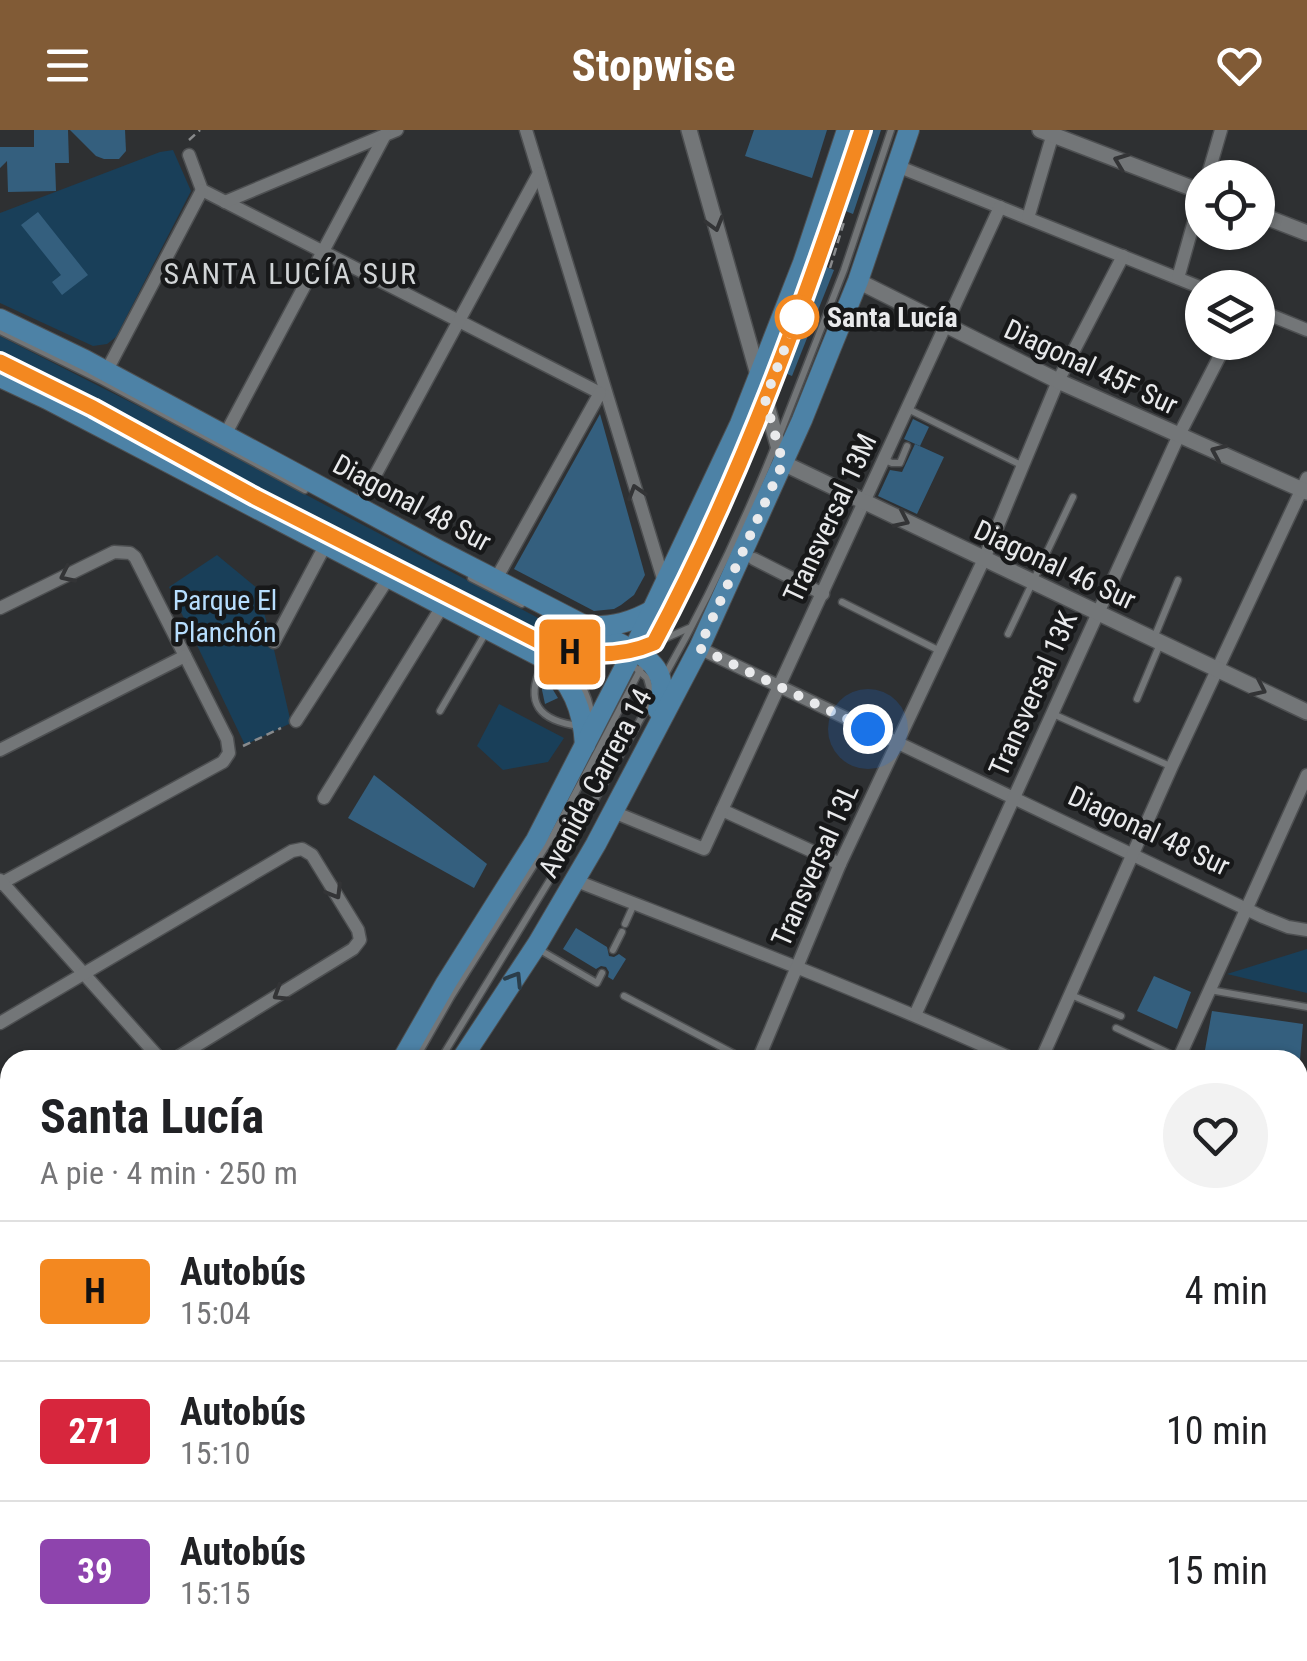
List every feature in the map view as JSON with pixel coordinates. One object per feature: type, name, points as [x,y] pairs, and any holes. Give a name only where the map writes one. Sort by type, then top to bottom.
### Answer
[{"type":"main road","name":"Avenida Carrera 14","points":[[408,1050],[528,854],[634,652],[658,618],[665,585],[740,424],[803,262],[847,130]]},
{"type":"main road","name":"Avenida Carrera 14","points":[[468,1050],[535,947],[612,812],[783,463],[858,281],[909,130]]},
{"type":"main road","name":"Diagonal 48 Sur","points":[[0,319],[496,579],[583,630],[634,652],[656,666],[657,689]]},
{"type":"main road","points":[[0,376],[488,628],[548,654],[568,684],[589,741]]},
{"type":"main road","points":[[583,630],[658,618]]},
{"type":"main road","points":[[612,812],[635,753],[658,709],[662,698],[657,689]]},
{"type":"street","points":[[526,130],[603,395],[665,585]]},
{"type":"street","points":[[689,130],[783,463]]},
{"type":"street","points":[[1212,160],[1221,130]]},
{"type":"street","points":[[1028,218],[1049,132],[1185,185]]},
{"type":"street","points":[[225,202],[391,133]]},
{"type":"street","points":[[225,436],[391,133]]},
{"type":"street","points":[[190,154],[202,190],[603,395]]},
{"type":"street","points":[[897,166],[1185,281]]},
{"type":"street","points":[[358,507],[538,173]]},
{"type":"street","points":[[106,372],[202,190]]},
{"type":"street","name":"Transversal 13M","points":[[612,812],[704,849],[1000,207]]},
{"type":"street","points":[[1275,221],[1307,233]]},
{"type":"street","points":[[1178,278],[1186,250]]},
{"type":"street","name":"Transversal 13L","points":[[762,1050],[840,864],[984,559],[1058,382],[1123,256]]},
{"type":"street","name":"Diagonal 45F Sur","points":[[858,281],[1058,382],[1305,487]]},
{"type":"street","points":[[1275,317],[1307,330]]},
{"type":"street","name":"Transversal 13K","points":[[915,1015],[1218,360]]},
{"type":"street","points":[[496,579],[603,395]]},
{"type":"street","name":"Diagonal 46 Sur","points":[[783,463],[1307,712]]},
{"type":"street","points":[[1045,1050],[1172,766],[1305,487]]},
{"type":"street","points":[[274,642],[326,544]]},
{"type":"street","points":[[0,608],[114,552],[130,553],[228,739],[229,753],[223,762],[1,882],[152,1050]]},
{"type":"street","points":[[754,559],[823,594]]},
{"type":"street","points":[[296,721],[388,577]]},
{"type":"street","points":[[324,798],[443,605]]},
{"type":"street","name":"Diagonal 48 Sur","points":[[695,638],[780,687],[897,743],[1246,908],[1288,927],[1307,930]]},
{"type":"street","points":[[0,750],[185,656]]},
{"type":"street","points":[[1182,1050],[1307,775]]},
{"type":"street","points":[[722,810],[840,864]]},
{"type":"street","points":[[0,1022],[292,850],[302,849],[312,855],[358,930],[360,940],[353,949],[189,1050]]},
{"type":"street","points":[[574,880],[797,966],[993,1050]]},
{"type":"lane","points":[[658,618],[706,538],[765,399],[818,262],[862,130]]},
{"type":"lane","points":[[446,1050],[551,878],[657,689],[695,638],[844,270],[891,130]]},
{"type":"lane","points":[[0,332],[320,498]]},
{"type":"lane","points":[[0,362],[255,497]]},
{"type":"lane","points":[[908,409],[1022,465]]},
{"type":"lane","points":[[885,460],[900,463],[907,446]]},
{"type":"lane","points":[[1008,634],[1073,497]]},
{"type":"lane","points":[[287,513],[548,654],[634,652],[695,638]]},
{"type":"lane","points":[[461,573],[530,608]]},
{"type":"lane","points":[[1136,699],[1178,580]]},
{"type":"lane","points":[[842,602],[941,652]]},
{"type":"lane","points":[[563,625],[583,630]]},
{"type":"lane","points":[[440,710],[488,628]]},
{"type":"lane","points":[[422,1050],[536,862],[589,741],[551,718],[534,698],[536,678],[548,654]]},
{"type":"lane","points":[[1052,713],[1172,766]]},
{"type":"lane","points":[[613,950],[634,904]]},
{"type":"lane","points":[[535,947],[597,983],[602,973]]},
{"type":"lane","points":[[1209,990],[1307,1006]]},
{"type":"lane","points":[[1070,994],[1121,1016]]},
{"type":"lane","points":[[624,996],[727,1050]]},
{"type":"lane","points":[[1116,1028],[1160,1050]]},
{"type":"path","points":[[830,268],[848,212]]},
{"type":"path","points":[[229,753],[296,721]]},
{"type":"green space","points":[[173,150],[191,191],[116,337],[107,344],[93,346],[0,303],[0,213]]},
{"type":"green space","points":[[0,336],[576,638],[572,648],[554,645],[371,553],[0,358]]},
{"type":"green space","name":"Parque El Planchón","points":[[217,555],[257,588],[291,723],[245,745],[169,587]]},
{"type":"green space","points":[[499,704],[564,738],[548,762],[503,770],[477,746]]},
{"type":"green space","points":[[1307,949],[1307,993],[1227,974]]},
{"type":"building","points":[[34,130],[68,130],[69,163],[55,163],[56,191],[8,192],[7,161],[0,168],[0,147],[34,147]]},
{"type":"building","points":[[70,130],[125,130],[126,151],[119,159],[96,156]]},
{"type":"building","points":[[754,130],[827,130],[812,178],[745,156]]},
{"type":"building","points":[[869,130],[881,130],[853,214],[843,210]]},
{"type":"building","points":[[38,212],[88,275],[62,295],[52,282],[61,275],[21,225]]},
{"type":"building","name":"Santa Lucía","points":[[824,266],[834,270],[792,376],[782,372]]},
{"type":"building","points":[[600,414],[645,575],[634,595],[621,605],[594,611],[514,569]]},
{"type":"building","points":[[913,419],[929,427],[920,446],[904,439]]},
{"type":"building","points":[[915,444],[944,457],[917,514],[878,496],[890,470],[902,472]]},
{"type":"building","points":[[547,680],[558,698],[545,704],[542,690]]},
{"type":"building","points":[[374,775],[487,864],[474,888],[348,818]]},
{"type":"building","points":[[576,928],[607,947],[609,956],[619,954],[626,959],[613,980],[606,967],[596,969],[563,949]]},
{"type":"building","points":[[1154,976],[1191,992],[1177,1029],[1137,1011]]},
{"type":"building","points":[[1212,1011],[1303,1024],[1301,1050],[1205,1050]]},
{"type":"bus line","name":"H","points":[[0,362],[552,648],[581,654],[633,651],[654,643],[706,538],[818,262],[862,130]]},
{"type":"place","name":"Santa Lucía","points":[[797,317]]},
{"type":"district","name":"SANTA LUCÍA SUR","points":[[291,273]]},
{"type":"route","points":[[797,317],[765,399],[783,463],[699,648],[868,729]]}]
